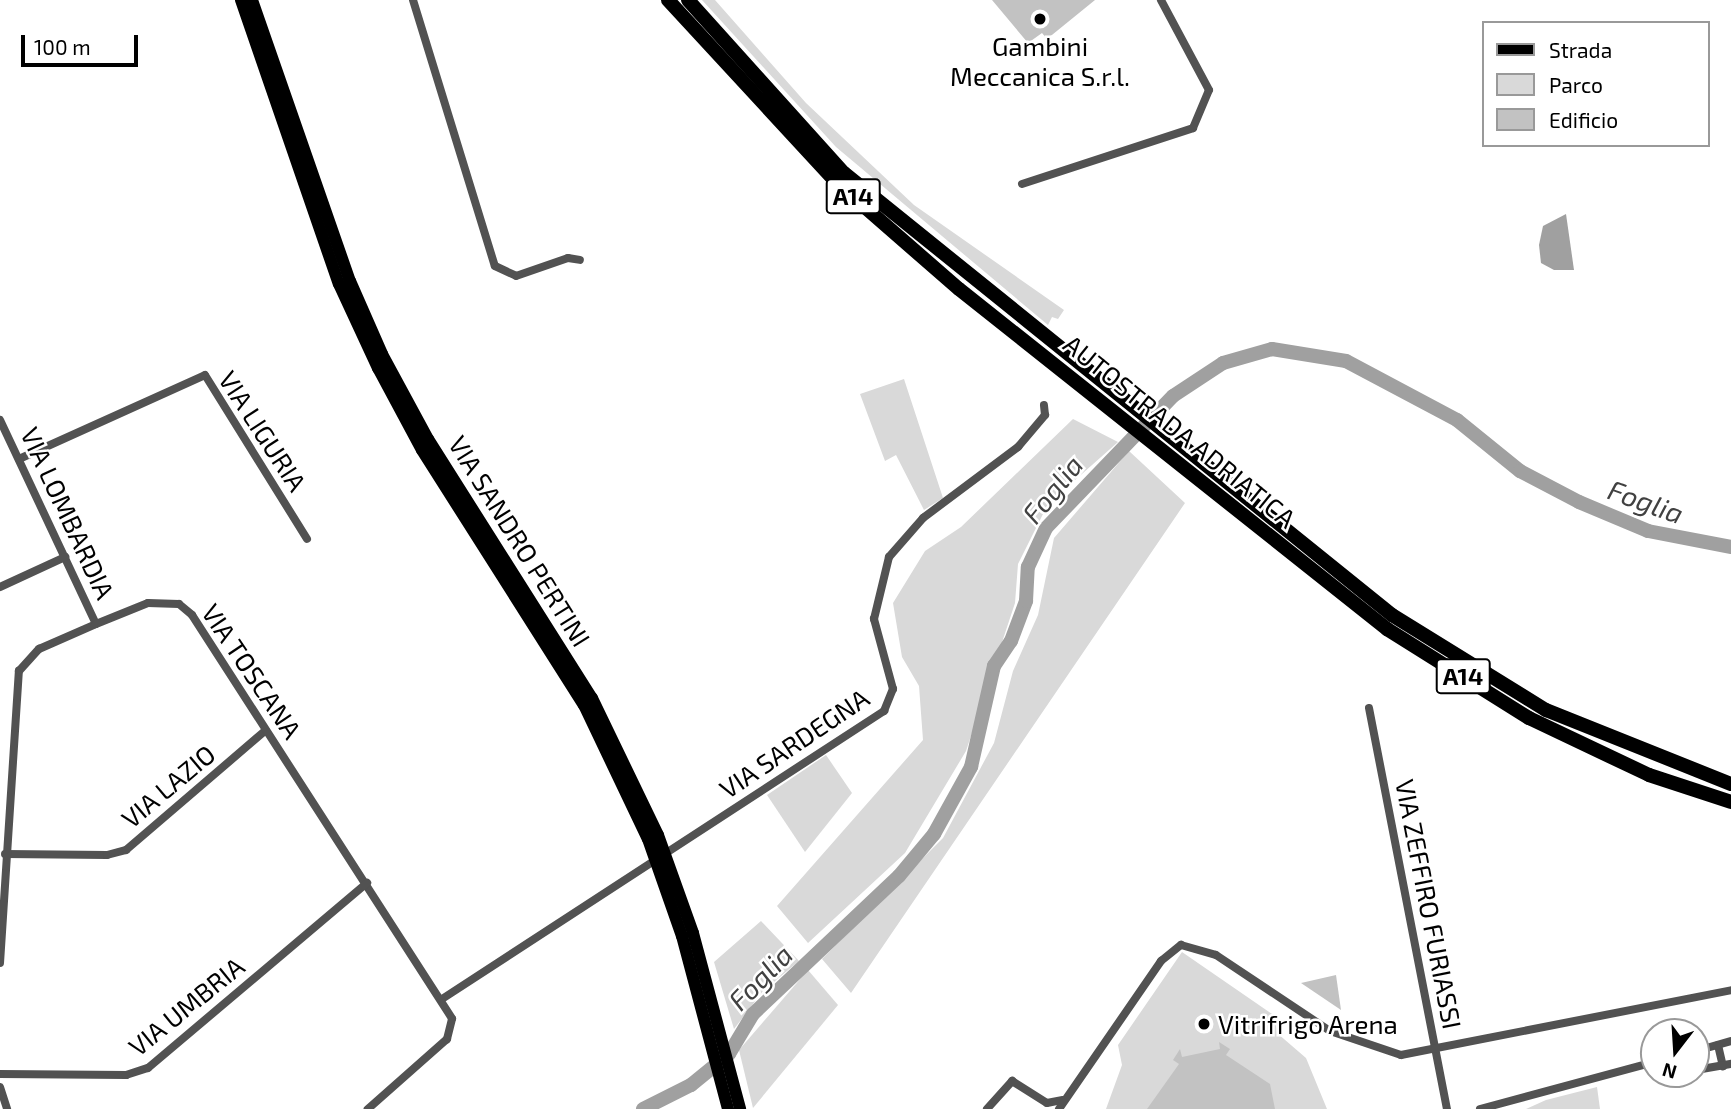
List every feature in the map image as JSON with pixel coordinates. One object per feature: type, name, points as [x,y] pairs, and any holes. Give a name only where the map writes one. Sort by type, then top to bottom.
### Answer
[{"type":"highway","name":"AUTOSTRADA ADRIATICA","points":[[668,0],[835,181],[959,289],[1066,362]]},
{"type":"highway","name":"AUTOSTRADA ADRIATICA","points":[[688,0],[844,173],[1066,362],[1392,615],[1546,710],[1731,784]]},
{"type":"highway","name":"AUTOSTRADA ADRIATICA","points":[[1231,492],[1387,629],[1529,718],[1649,775],[1731,802]]},
{"type":"main road","name":"VIA SANDRO PERTINI","points":[[241,0],[339,284],[377,368],[422,450],[584,705],[653,837],[728,1109]]},
{"type":"main road","name":"VIA SANDRO PERTINI","points":[[252,0],[349,281],[382,354],[428,439],[592,698],[693,933],[740,1109]]},
{"type":"street","points":[[413,0],[495,266],[516,276],[568,258],[580,260]]},
{"type":"street","points":[[1022,184],[1193,128],[1209,90],[1161,0]]},
{"type":"street","name":"VIA LIGURIA","points":[[19,459],[205,375],[307,539]]},
{"type":"street","name":"VIA SARDEGNA","points":[[442,999],[884,711],[893,689],[874,619],[888,557],[923,518],[1018,447],[1045,415],[1044,405]]},
{"type":"street","name":"VIA LOMBARDIA","points":[[0,420],[96,624]]},
{"type":"street","points":[[0,587],[65,556]]},
{"type":"street","name":"VIA TOSCANA","points":[[0,963],[19,671],[39,649],[96,624],[148,603],[179,604],[192,615],[452,1018],[447,1040],[368,1109]]},
{"type":"street","name":"VIA ZEFFIRO FURIASSI","points":[[1369,708],[1447,1109]]},
{"type":"street","name":"VIA LAZIO","points":[[5,854],[107,855],[126,849],[266,730]]},
{"type":"street","name":"VIA UMBRIA","points":[[0,1073],[138,1073],[367,883]]},
{"type":"street","points":[[1059,1109],[1161,961],[1181,945],[1216,955],[1330,1031],[1388,1054],[1436,1049],[1731,990]]},
{"type":"street","points":[[1710,1047],[1731,1041]]},
{"type":"street","points":[[1718,1045],[1727,1065]]},
{"type":"street","points":[[1480,1109],[1640,1066]]},
{"type":"street","points":[[987,1109],[1012,1081],[1051,1104],[1066,1098]]},
{"type":"street","points":[[0,1087],[8,1109]]},
{"type":"green space","points":[[702,0],[715,0],[806,103],[914,205],[1064,310],[1058,319],[1052,317],[1048,325],[836,147]]},
{"type":"green space","points":[[904,379],[943,498],[924,510],[896,455],[885,461],[860,394]]},
{"type":"green space","points":[[1073,419],[1118,442],[1048,504],[1018,564],[1015,603],[966,751],[905,853],[808,943],[777,906],[923,740],[919,686],[902,657],[893,603],[925,551],[961,527]]},
{"type":"green space","points":[[1129,451],[1185,503],[851,993],[822,959],[943,838],[994,743],[1013,671],[1038,615],[1054,538]]},
{"type":"green space","points":[[826,755],[852,793],[805,852],[767,795]]},
{"type":"green space","points":[[761,921],[799,961],[763,991],[734,1029],[714,962]]},
{"type":"green space","name":"Vitrifrigo Arena","points":[[1182,952],[1275,1016],[1277,1033],[1306,1058],[1327,1109],[1106,1109],[1122,1065],[1118,1045]]},
{"type":"green space","points":[[808,970],[838,1005],[753,1108],[739,1050]]},
{"type":"green space","points":[[1597,1087],[1600,1109],[1526,1109],[1546,1100]]},
{"type":"shaded area","points":[[1566,214],[1574,270],[1554,270],[1541,263],[1539,245],[1543,226]]},
{"type":"building","name":"Gambini Meccanica S.r.l.","points":[[992,0],[1095,0],[1047,39],[1042,33],[1028,43]]},
{"type":"building","points":[[1336,975],[1341,1010],[1301,983]]},
{"type":"building","name":"Vitrifrigo Arena","points":[[1219,1042],[1230,1049],[1226,1055],[1270,1084],[1275,1109],[1147,1109],[1179,1064],[1173,1060],[1180,1049],[1182,1057],[1220,1049]]},
{"type":"waterway","name":"Foglia","points":[[643,1109],[691,1085],[729,1054],[753,1014],[899,876],[934,834],[971,767],[994,666],[1011,641],[1026,601],[1028,567],[1046,528],[1173,396],[1223,363],[1272,349],[1346,361],[1457,420],[1520,471],[1579,502],[1648,531],[1731,547]]},
{"type":"place","name":"Gambini Meccanica S.r.l.","points":[[1040,19]]},
{"type":"place","name":"Vitrifrigo Arena","points":[[1204,1024]]}]
